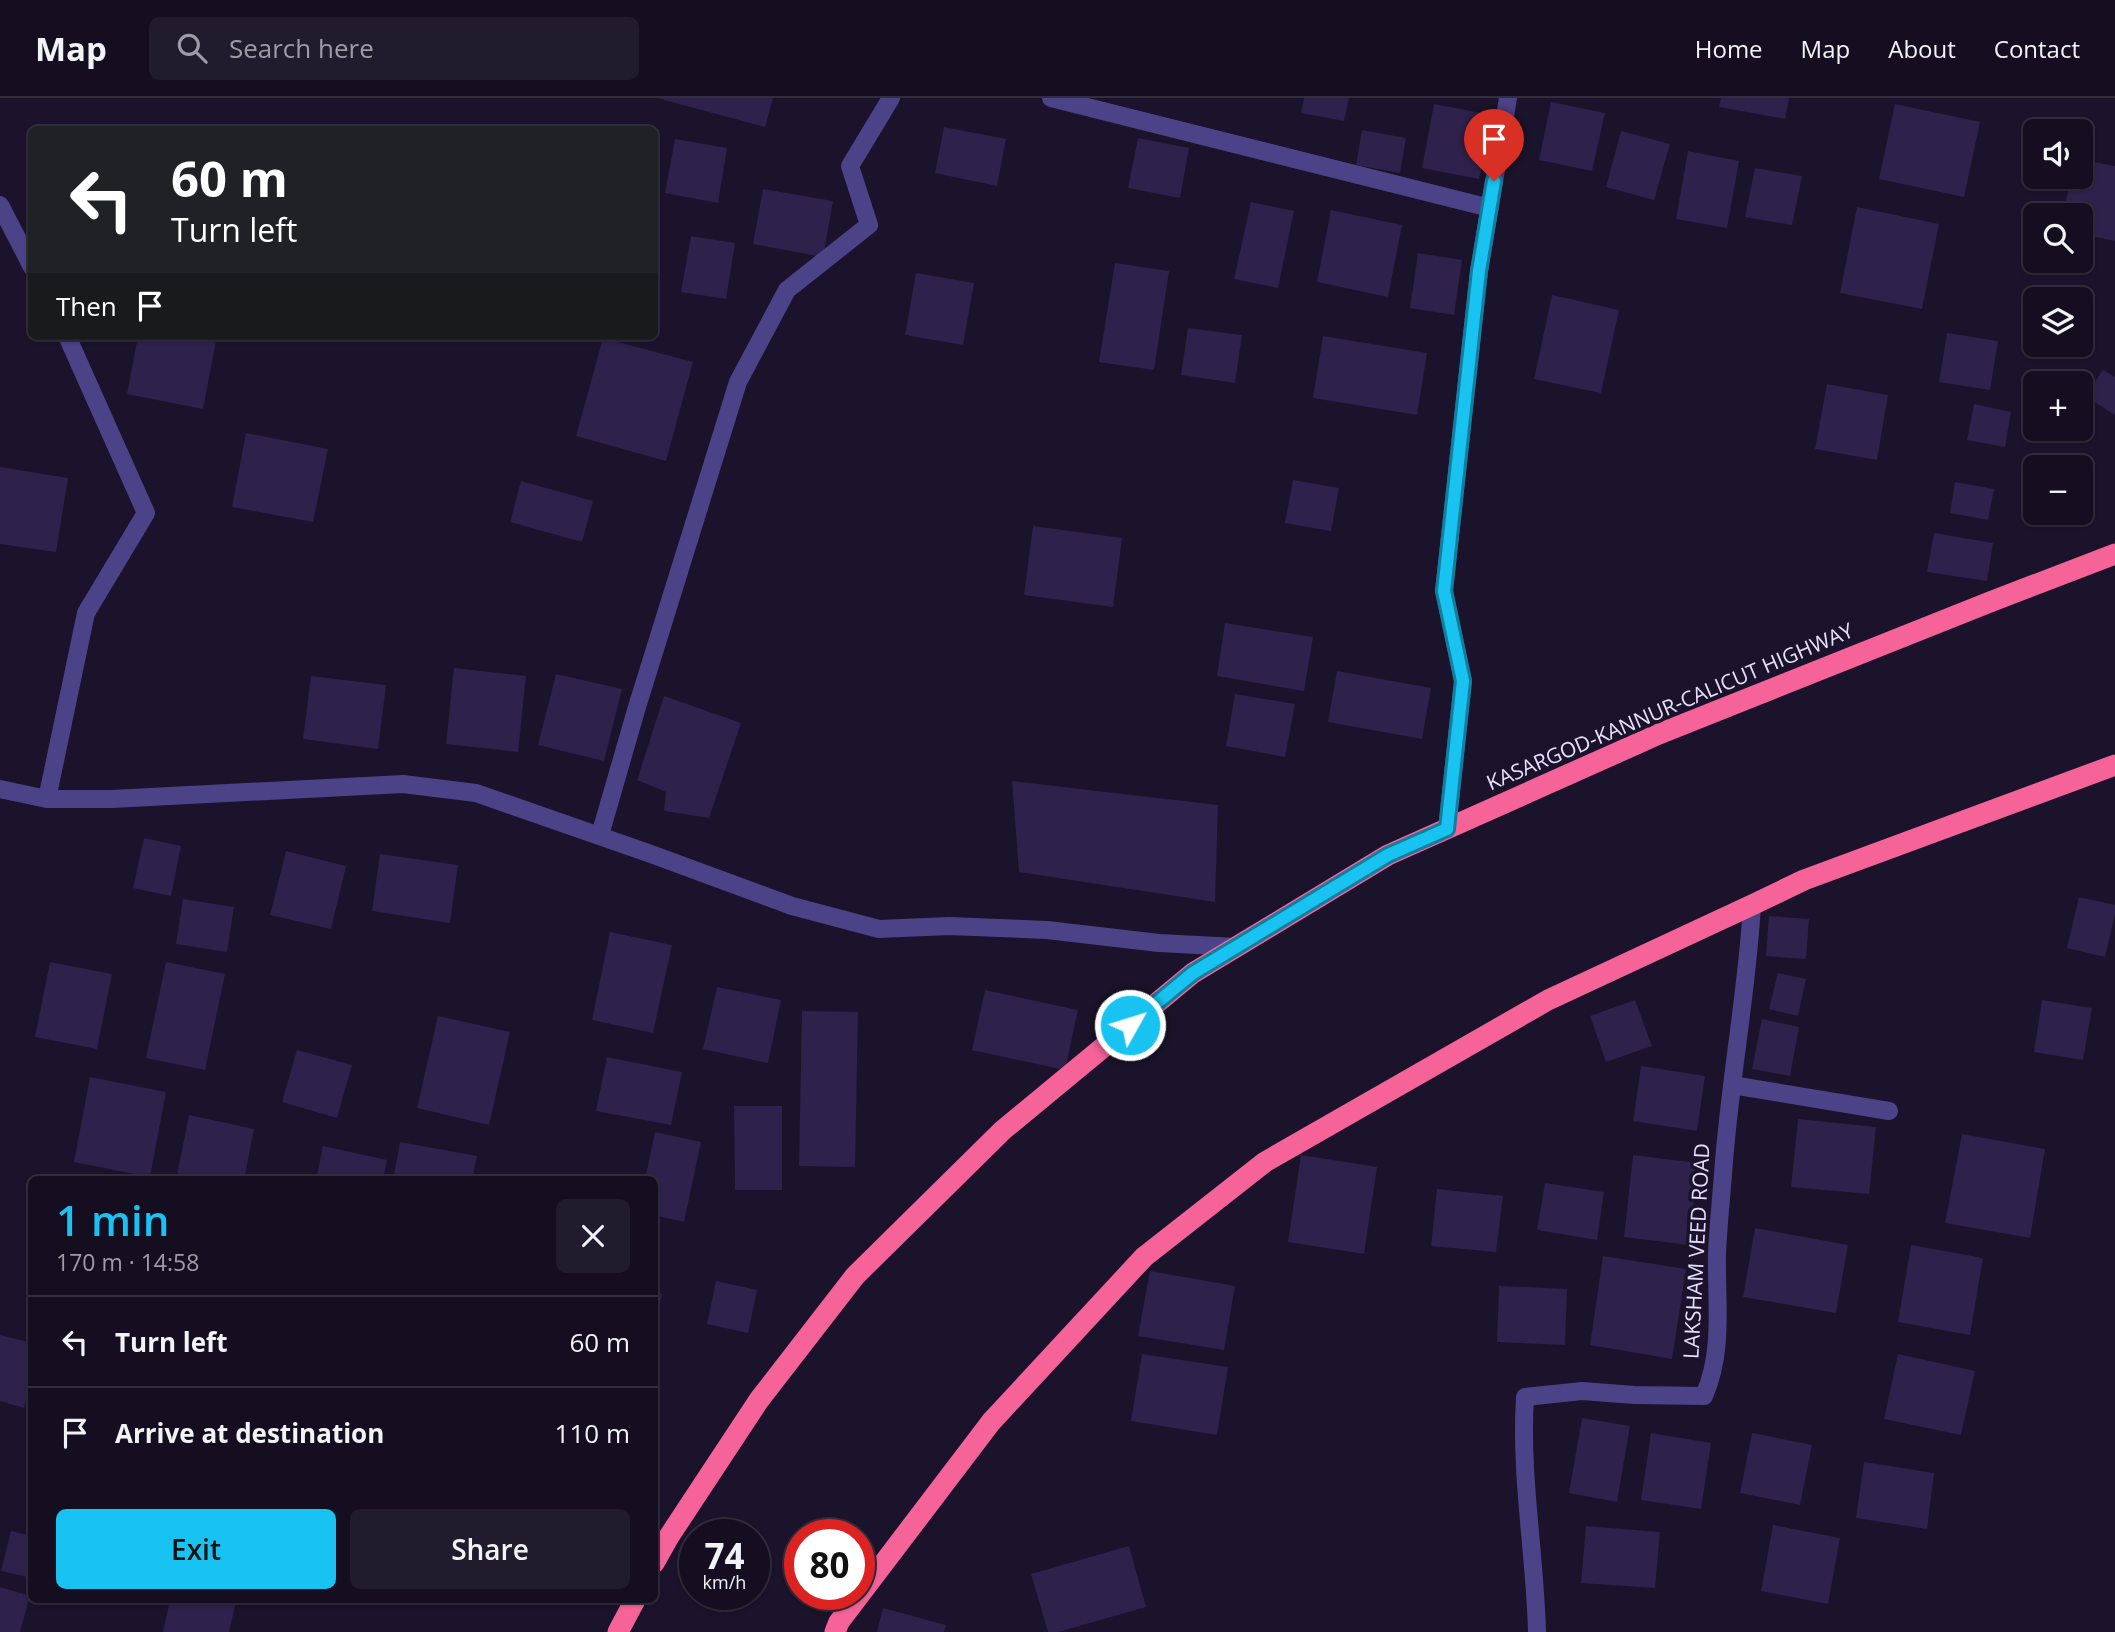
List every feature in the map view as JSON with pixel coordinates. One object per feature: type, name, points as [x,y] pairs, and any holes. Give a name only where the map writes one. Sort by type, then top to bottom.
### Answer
[{"type":"highway","name":"KASARGOD-KANNUR-CALICUT HIGHWAY","points":[[658,1556],[759,1400],[855,1276],[1003,1130],[1193,973],[1388,855],[1659,734],[1990,601],[2115,554]]},
{"type":"highway","points":[[835,1632],[839,1622],[991,1422],[1155,1248],[1265,1162],[1548,1000],[1804,880],[2115,765]]},
{"type":"highway","points":[[618,1632],[633,1603]]},
{"type":"street","points":[[600,835],[738,382],[788,290],[869,225],[850,166],[891,98]]},
{"type":"street","points":[[1051,98],[1489,208]]},
{"type":"street","points":[[1447,829],[1463,681],[1444,591],[1479,271],[1508,98]]},
{"type":"street","points":[[0,205],[28,259]]},
{"type":"street","points":[[47,799],[86,613],[146,513],[69,340]]},
{"type":"street","points":[[0,789],[47,799],[112,799],[403,784],[476,793],[600,835],[792,906],[879,929],[949,926],[1046,930],[1159,943],[1236,947]]},
{"type":"street","name":"LAKSHAM VEED ROAD","points":[[1537,1632],[1536,1591],[1526,1499],[1523,1428],[1525,1397],[1582,1391],[1634,1395],[1703,1395],[1710,1383],[1718,1347],[1717,1253],[1732,1085],[1749,960],[1752,905]]},
{"type":"street","points":[[1732,1085],[1889,1111]]},
{"type":"building","points":[[657,98],[773,98],[765,127]]},
{"type":"building","points":[[1304,98],[1349,98],[1344,121],[1301,113]]},
{"type":"building","points":[[1721,98],[1789,98],[1785,119],[1719,107]]},
{"type":"building","points":[[1551,102],[1605,113],[1592,171],[1539,160]]},
{"type":"building","points":[[1434,104],[1492,115],[1479,179],[1422,168]]},
{"type":"building","points":[[1895,104],[1980,122],[1964,197],[1879,179]]},
{"type":"building","points":[[944,127],[1006,139],[997,186],[935,173]]},
{"type":"building","points":[[1362,130],[1406,138],[1400,173],[1356,165]]},
{"type":"building","points":[[1621,131],[1670,144],[1654,200],[1606,187]]},
{"type":"building","points":[[1138,138],[1189,148],[1180,198],[1128,188]]},
{"type":"building","points":[[675,139],[727,148],[718,203],[665,193]]},
{"type":"building","points":[[1688,151],[1739,161],[1727,228],[1676,219]]},
{"type":"building","points":[[2093,162],[2115,166],[2115,241],[2093,236],[2093,203],[2066,203],[2068,189],[2093,189]]},
{"type":"building","points":[[1755,168],[1802,176],[1792,225],[1745,217]]},
{"type":"building","points":[[763,189],[833,201],[823,257],[753,244]]},
{"type":"building","points":[[1251,202],[1294,211],[1278,288],[1234,279]]},
{"type":"building","points":[[1857,207],[1939,224],[1922,309],[1840,293]]},
{"type":"building","points":[[1331,210],[1402,225],[1388,297],[1317,282]]},
{"type":"building","points":[[691,236],[735,243],[726,299],[681,292]]},
{"type":"building","points":[[1418,253],[1462,260],[1454,315],[1410,308]]},
{"type":"building","points":[[1115,263],[1169,271],[1154,370],[1099,362]]},
{"type":"building","points":[[916,273],[974,283],[963,345],[905,335]]},
{"type":"building","points":[[1552,295],[1619,310],[1601,393],[1534,379]]},
{"type":"building","points":[[1188,328],[1242,335],[1235,383],[1181,375]]},
{"type":"building","points":[[1947,333],[1998,341],[1990,390],[1939,382]]},
{"type":"building","points":[[1323,336],[1427,353],[1417,415],[1313,398]]},
{"type":"building","points":[[137,340],[216,340],[203,409],[127,394]]},
{"type":"building","points":[[602,340],[693,362],[666,461],[576,436]]},
{"type":"building","points":[[2103,370],[2115,377],[2115,415],[2093,401],[2093,384]]},
{"type":"building","points":[[1827,384],[1888,395],[1877,460],[1815,449]]},
{"type":"building","points":[[1974,404],[2011,412],[2005,447],[1967,440]]},
{"type":"building","points":[[246,433],[328,449],[313,522],[232,507]]},
{"type":"building","points":[[0,467],[68,478],[56,552],[0,544]]},
{"type":"building","points":[[1293,480],[1339,488],[1331,531],[1285,523]]},
{"type":"building","points":[[521,481],[593,501],[582,542],[510,522]]},
{"type":"building","points":[[1955,482],[1994,489],[1988,520],[1950,513]]},
{"type":"building","points":[[1033,526],[1122,538],[1113,607],[1024,595]]},
{"type":"building","points":[[1934,533],[1993,543],[1987,581],[1927,572]]},
{"type":"building","points":[[1225,623],[1313,637],[1304,691],[1217,676]]},
{"type":"building","points":[[454,668],[526,676],[518,752],[446,744]]},
{"type":"building","points":[[1337,671],[1431,688],[1422,739],[1328,722]]},
{"type":"building","points":[[556,674],[622,689],[604,761],[538,745]]},
{"type":"building","points":[[311,676],[386,685],[378,749],[303,739]]},
{"type":"building","points":[[1235,694],[1295,704],[1285,757],[1226,746]]},
{"type":"building","points":[[664,696],[741,723],[709,818],[664,811],[666,792],[637,780]]},
{"type":"building","points":[[1012,781],[1218,805],[1215,902],[1019,872]]},
{"type":"building","points":[[144,838],[181,846],[171,896],[133,888]]},
{"type":"building","points":[[286,851],[346,866],[331,929],[270,915]]},
{"type":"building","points":[[380,854],[458,865],[450,923],[372,911]]},
{"type":"building","points":[[2079,897],[2115,905],[2105,957],[2067,948]]},
{"type":"building","points":[[183,899],[234,907],[227,952],[176,944]]},
{"type":"building","points":[[1769,916],[1809,919],[1806,959],[1766,956]]},
{"type":"building","points":[[610,932],[672,945],[653,1033],[592,1020]]},
{"type":"building","points":[[50,962],[112,974],[97,1049],[35,1037]]},
{"type":"building","points":[[166,962],[225,974],[205,1070],[146,1058]]},
{"type":"building","points":[[1778,973],[1806,979],[1798,1016],[1769,1009]]},
{"type":"building","points":[[717,987],[781,1000],[768,1063],[703,1049]]},
{"type":"building","points":[[985,990],[1078,1010],[1065,1070],[972,1050]]},
{"type":"building","points":[[1635,1000],[1652,1046],[1606,1062],[1590,1016]]},
{"type":"building","points":[[2042,1000],[2092,1008],[2083,1060],[2034,1052]]},
{"type":"building","points":[[802,1011],[858,1012],[855,1167],[799,1166]]},
{"type":"building","points":[[438,1016],[510,1032],[489,1125],[417,1108]]},
{"type":"building","points":[[1762,1019],[1799,1027],[1790,1076],[1752,1069]]},
{"type":"building","points":[[297,1050],[352,1065],[337,1118],[282,1102]]},
{"type":"building","points":[[607,1057],[682,1072],[671,1125],[596,1111]]},
{"type":"building","points":[[1641,1066],[1705,1076],[1697,1131],[1633,1121]]},
{"type":"building","points":[[90,1077],[166,1092],[150,1176],[74,1162]]},
{"type":"building","points":[[734,1106],[782,1106],[782,1190],[735,1190]]},
{"type":"building","points":[[189,1115],[254,1129],[245,1176],[177,1176]]},
{"type":"building","points":[[1798,1119],[1876,1127],[1869,1194],[1791,1187]]},
{"type":"building","points":[[655,1132],[701,1142],[684,1222],[658,1216],[658,1176],[646,1176]]},
{"type":"building","points":[[1962,1134],[2045,1149],[2030,1238],[1945,1223]]},
{"type":"building","points":[[400,1142],[477,1156],[473,1176],[394,1176]]},
{"type":"building","points":[[323,1146],[387,1160],[384,1176],[317,1176]]},
{"type":"building","points":[[1301,1155],[1377,1167],[1364,1254],[1288,1242]]},
{"type":"building","points":[[1633,1155],[1698,1163],[1689,1245],[1624,1237]]},
{"type":"building","points":[[1545,1183],[1604,1192],[1597,1240],[1537,1230]]},
{"type":"building","points":[[1437,1189],[1503,1196],[1496,1252],[1431,1246]]},
{"type":"building","points":[[1755,1228],[1848,1245],[1836,1313],[1743,1297]]},
{"type":"building","points":[[1911,1245],[1983,1258],[1970,1335],[1898,1322]]},
{"type":"building","points":[[1603,1256],[1686,1269],[1672,1359],[1590,1345]]},
{"type":"building","points":[[1150,1271],[1235,1286],[1224,1350],[1138,1336]]},
{"type":"building","points":[[716,1281],[757,1290],[748,1333],[707,1324]]},
{"type":"building","points":[[1499,1286],[1567,1289],[1565,1345],[1497,1342]]},
{"type":"building","points":[[658,1293],[662,1294],[658,1313]]},
{"type":"building","points":[[0,1335],[28,1342],[28,1394],[24,1408],[0,1401]]},
{"type":"building","points":[[1142,1354],[1228,1367],[1217,1435],[1131,1421]]},
{"type":"building","points":[[1898,1354],[1975,1371],[1961,1435],[1884,1419]]},
{"type":"building","points":[[1582,1418],[1630,1426],[1617,1502],[1569,1493]]},
{"type":"building","points":[[1651,1433],[1711,1443],[1701,1509],[1641,1500]]},
{"type":"building","points":[[1752,1433],[1812,1445],[1800,1505],[1740,1493]]},
{"type":"building","points":[[1864,1462],[1934,1473],[1927,1529],[1856,1518]]},
{"type":"building","points":[[1773,1525],[1840,1538],[1828,1604],[1761,1591]]},
{"type":"building","points":[[1586,1526],[1660,1532],[1655,1588],[1581,1583]]},
{"type":"building","points":[[11,1531],[28,1535],[28,1577],[1,1571]]},
{"type":"building","points":[[1129,1546],[1146,1607],[1058,1632],[1048,1632],[1031,1574]]},
{"type":"building","points":[[0,1587],[28,1595],[20,1632],[0,1632]]},
{"type":"building","points":[[169,1603],[236,1603],[229,1632],[163,1632]]},
{"type":"building","points":[[883,1608],[946,1625],[944,1632],[877,1632]]},
{"type":"route","points":[[1130,1025],[1193,973],[1388,855],[1447,829],[1463,681],[1444,591],[1479,271],[1494,181]]}]
